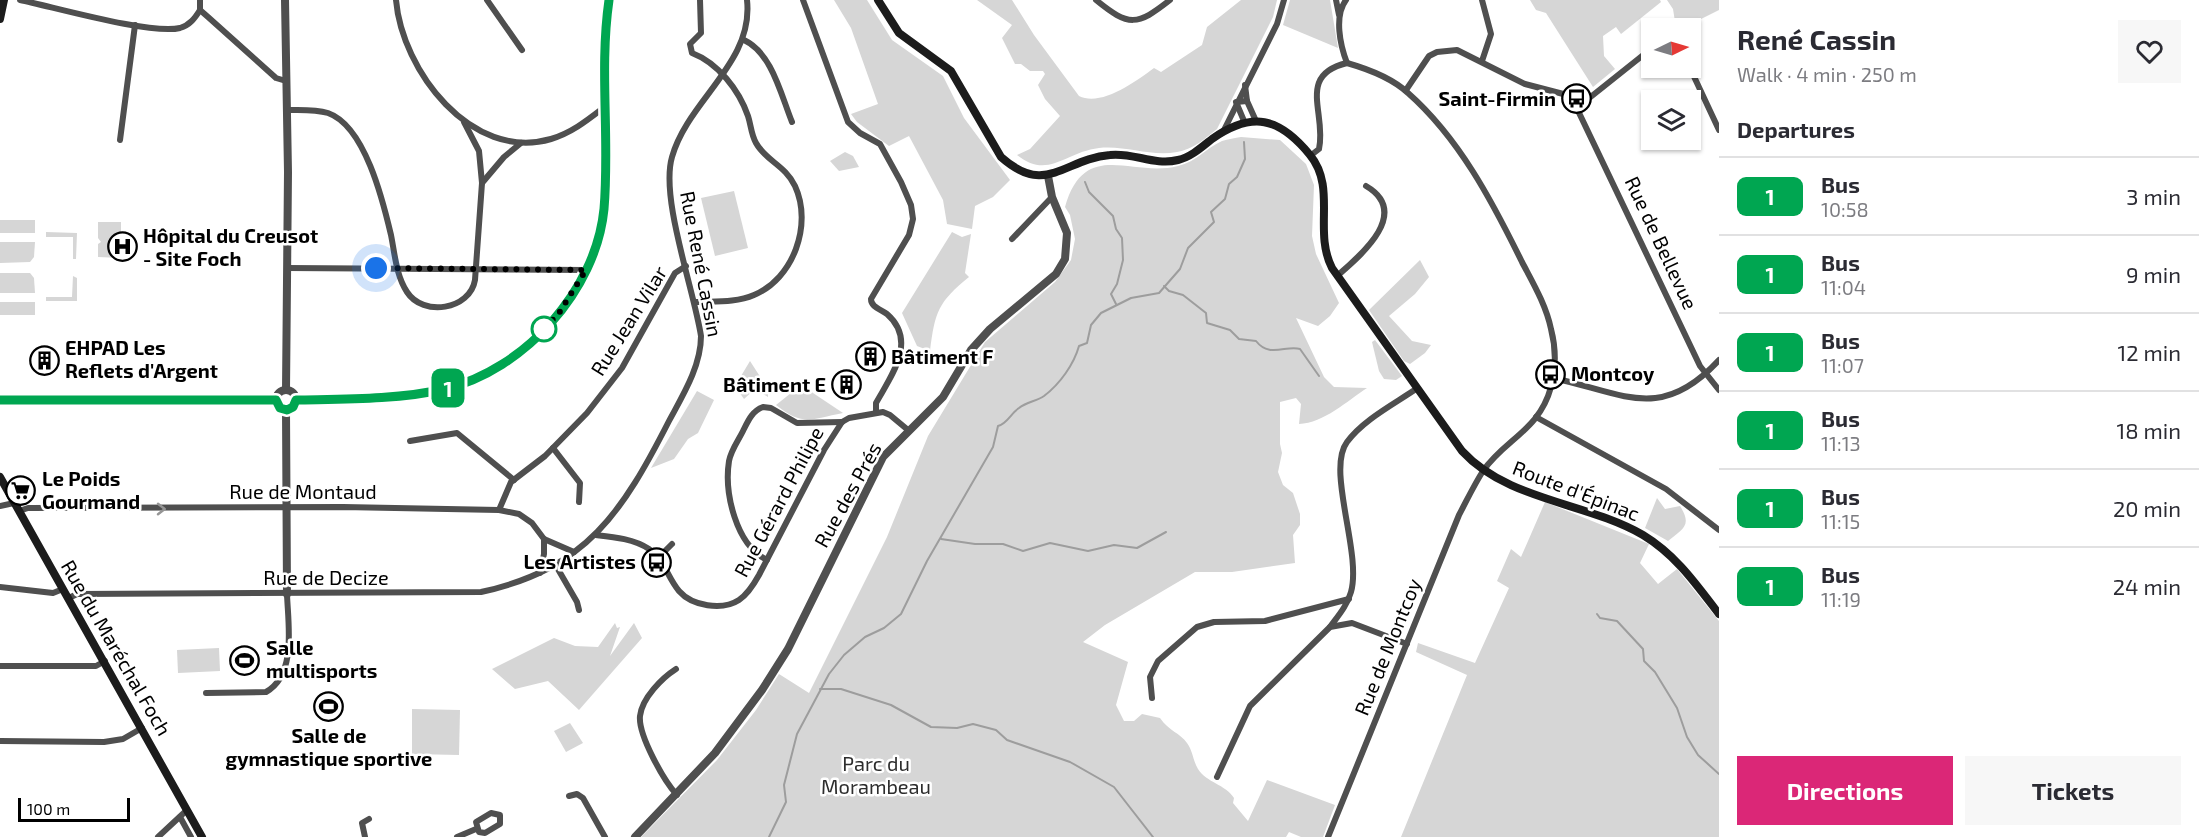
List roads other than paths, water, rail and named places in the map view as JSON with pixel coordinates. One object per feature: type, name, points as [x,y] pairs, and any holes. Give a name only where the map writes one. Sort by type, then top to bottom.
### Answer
[{"type":"main road","points":[[0,19],[4,0]]},
{"type":"main road","points":[[878,0],[899,33],[951,71],[1001,158],[1012,168],[1029,176],[1048,176],[1112,154],[1159,162],[1180,160],[1222,132],[1244,121],[1256,121],[1280,129],[1310,156]]},
{"type":"main road","name":"Route d'Épinac","points":[[1310,156],[1324,183],[1322,237],[1325,253],[1336,276],[1462,451],[1483,471],[1642,535],[1678,562],[1719,614]]},
{"type":"main road","name":"Rue du Maréchal Foch","points":[[0,477],[202,837]]},
{"type":"street","points":[[20,0],[156,29],[179,28],[191,22],[200,10],[200,0]]},
{"type":"street","points":[[285,0],[286,390]]},
{"type":"street","points":[[396,0],[400,32],[413,60],[432,90],[463,120],[489,134],[521,143],[549,140],[569,132],[606,106]]},
{"type":"street","points":[[487,0],[522,50]]},
{"type":"street","points":[[296,400],[416,394],[473,380],[505,361],[533,340],[559,313],[586,270],[603,212],[609,0]]},
{"type":"street","points":[[695,302],[733,301],[753,296],[771,286],[786,268],[798,247],[801,210],[796,189],[788,171],[761,152],[752,136],[749,118],[740,97],[722,74],[704,58],[692,54],[690,44],[701,33],[700,0]]},
{"type":"street","name":"Rue René Cassin","points":[[574,552],[596,535],[621,506],[648,463],[690,378],[701,347],[695,302],[669,188],[671,158],[690,116],[744,40],[747,0]]},
{"type":"street","points":[[803,0],[848,122],[860,133],[880,144],[911,205],[913,219],[909,235],[871,299],[873,306],[893,320],[901,337],[902,349],[876,404],[876,413],[890,415],[908,430]]},
{"type":"street","points":[[1096,0],[1114,15],[1133,21],[1149,17],[1170,0]]},
{"type":"street","points":[[1222,132],[1277,24],[1284,0]]},
{"type":"street","points":[[1310,156],[1319,149],[1322,136],[1316,105],[1317,86],[1324,73],[1334,66],[1347,63],[1342,50],[1336,0]]},
{"type":"street","points":[[1339,16],[1346,0]]},
{"type":"street","points":[[1482,0],[1491,34],[1482,61]]},
{"type":"street","points":[[200,10],[276,78],[286,81]]},
{"type":"street","points":[[120,140],[135,25]]},
{"type":"street","points":[[744,40],[754,44],[767,62],[792,122]]},
{"type":"street","points":[[1406,90],[1421,64],[1437,52],[1457,50],[1525,84],[1571,96],[1578,107],[1641,57]]},
{"type":"street","name":"Rue de Montcoy","points":[[1328,837],[1459,515],[1483,471],[1536,417],[1547,398],[1556,356],[1551,327],[1516,249],[1461,154],[1432,117],[1406,90],[1370,70],[1347,63]]},
{"type":"street","points":[[1695,78],[1719,130]]},
{"type":"street","points":[[1245,84],[1247,101],[1256,121]]},
{"type":"street","points":[[1236,102],[1247,101]]},
{"type":"street","points":[[1236,102],[1244,121]]},
{"type":"street","name":"Rue de Bellevue","points":[[1578,107],[1705,374],[1719,390]]},
{"type":"street","points":[[287,110],[328,114],[355,137],[371,168],[380,195],[397,268],[414,300],[433,307],[449,306],[463,301],[472,292],[476,269],[482,183],[479,151],[463,120]]},
{"type":"street","points":[[482,183],[504,157],[521,143]]},
{"type":"street","name":"Rue des Prés","points":[[635,837],[715,753],[762,690],[788,649],[883,457],[943,397],[970,350],[990,329],[1047,281],[1060,267],[1068,246],[1067,233],[1052,197],[1048,176]]},
{"type":"street","points":[[1336,276],[1377,236],[1383,223],[1384,213],[1378,197],[1366,186]]},
{"type":"street","points":[[1012,239],[1052,197]]},
{"type":"street","name":"Rue Jean Vilar","points":[[499,510],[514,480],[553,448],[587,413],[622,368],[675,273],[686,266]]},
{"type":"street","points":[[287,268],[586,270]]},
{"type":"street","points":[[1553,378],[1628,398],[1650,400],[1671,395],[1705,374],[1719,360]]},
{"type":"street","points":[[1217,777],[1250,706],[1330,627],[1349,599],[1353,573],[1340,476],[1341,455],[1347,441],[1358,430],[1416,389]]},
{"type":"street","points":[[286,390],[294,394],[296,400],[293,407],[286,410],[278,406],[276,400],[278,393],[286,390]]},
{"type":"street","points":[[0,400],[276,400]]},
{"type":"street","points":[[767,560],[759,556],[746,542],[736,525],[729,464],[734,448],[751,416],[763,407],[771,408],[797,423],[842,422]]},
{"type":"street","points":[[206,693],[266,692],[274,688],[286,664],[286,410]]},
{"type":"street","name":"Rue Gérard Philipe","points":[[596,535],[627,540],[649,549],[658,558],[679,591],[696,602],[723,606],[738,601],[749,592],[842,422],[876,413]]},
{"type":"street","points":[[1536,417],[1666,489],[1719,530]]},
{"type":"street","points":[[410,441],[457,433],[514,480]]},
{"type":"street","points":[[553,448],[580,483],[579,502]]},
{"type":"street","name":"Rue de Montaud","points":[[0,506],[499,510],[519,514],[532,523],[544,539],[574,552]]},
{"type":"street","points":[[540,574],[544,539]]},
{"type":"street","points":[[658,558],[672,544]]},
{"type":"street","name":"Rue de Decize","points":[[69,598],[80,594],[457,594],[503,587],[540,574],[574,552]]},
{"type":"street","points":[[555,564],[578,602],[579,609]]},
{"type":"street","points":[[0,587],[53,593],[63,589]]},
{"type":"street","points":[[1152,698],[1150,677],[1158,661],[1197,627],[1214,622],[1265,621],[1349,599]]},
{"type":"street","points":[[1330,627],[1345,623],[1360,625],[1407,644]]},
{"type":"street","points":[[0,666],[96,666],[105,661]]},
{"type":"street","points":[[676,669],[654,690],[645,702],[639,717],[655,760],[667,784],[677,795]]},
{"type":"street","points":[[0,741],[104,742],[123,739],[142,728]]},
{"type":"street","points":[[569,796],[577,794],[583,798],[605,837]]},
{"type":"street","points":[[158,837],[187,810]]},
{"type":"street","points":[[494,812],[500,815],[499,826],[481,835],[476,829],[476,822],[494,812]]},
{"type":"street","points":[[180,817],[191,837]]},
{"type":"street","points":[[365,837],[362,823],[369,819]]},
{"type":"street","points":[[457,837],[476,829]]},
{"type":"waterway","points":[[769,837],[786,802],[784,785],[797,734],[829,674],[844,655],[865,637],[884,628],[901,614],[927,561],[993,447],[998,426],[1016,410],[1041,398],[1056,386],[1070,367],[1079,346],[1087,343],[1091,325],[1101,313],[1131,298],[1159,293],[1180,269],[1188,248],[1214,222],[1211,212],[1225,199],[1229,184],[1237,177],[1245,159],[1244,142]]},
{"type":"waterway","points":[[1085,182],[1089,192],[1113,216],[1116,229],[1122,238],[1123,260],[1117,284],[1111,294],[1116,304]]},
{"type":"waterway","points":[[1164,286],[1169,291],[1183,295],[1206,313],[1207,323],[1230,330],[1239,339],[1256,341],[1266,349],[1272,350],[1300,349],[1319,376]]},
{"type":"waterway","points":[[941,539],[975,544],[1003,544],[1023,551],[1050,543],[1088,551],[1114,545],[1137,548],[1166,532]]},
{"type":"waterway","points":[[1597,614],[1600,618],[1617,621],[1643,649],[1644,661],[1655,672],[1677,708],[1687,737],[1698,755],[1719,774]]},
{"type":"waterway","points":[[820,689],[841,689],[891,705],[931,727],[957,728],[973,724],[996,730],[1007,740],[1070,762],[1114,787],[1153,837]]},
{"type":"place","name":"Saint-Firmin","points":[[1577,99]]},
{"type":"place","name":"Hôpital du Creusot - Site Foch","points":[[122,247]]},
{"type":"place","name":"Bâtiment F","points":[[870,357]]},
{"type":"place","name":"EHPAD Les Reflets d'Argent","points":[[44,360]]},
{"type":"place","name":"Montcoy","points":[[1550,374]]},
{"type":"place","name":"Bâtiment E","points":[[847,385]]},
{"type":"place","name":"Le Poids Gourmand","points":[[21,491]]},
{"type":"place","name":"Les Artistes","points":[[657,562]]},
{"type":"place","name":"Salle multisports","points":[[245,660]]},
{"type":"place","name":"Salle de gymnastique sportive","points":[[329,706]]},
{"type":"park label","name":"Parc du Morambeau","points":[[876,776]]}]
